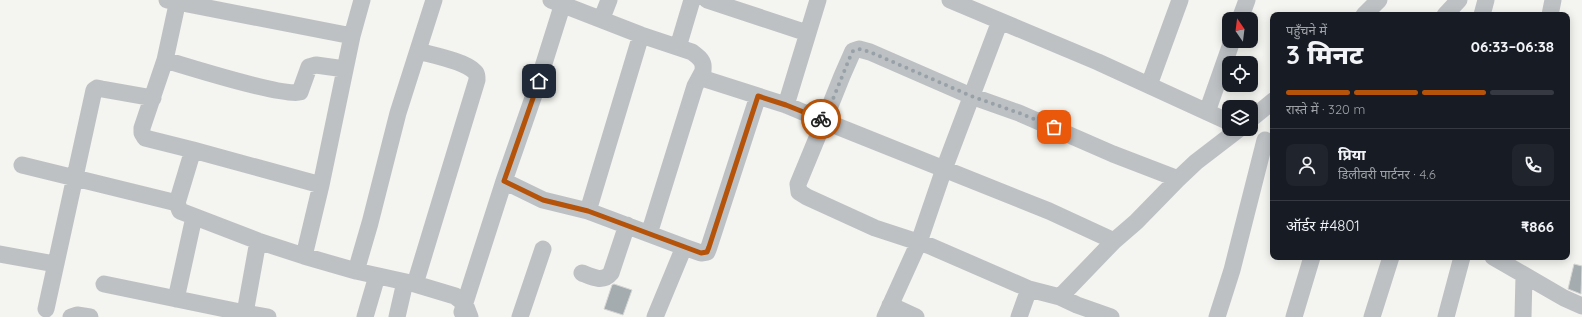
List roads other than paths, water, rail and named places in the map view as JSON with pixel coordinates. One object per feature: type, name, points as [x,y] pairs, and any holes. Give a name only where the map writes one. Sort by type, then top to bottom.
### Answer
[{"type":"street","points":[[321,185],[145,138],[142,128],[165,60],[174,0],[352,36]]},
{"type":"street","points":[[304,256],[321,185],[352,36],[362,0]]},
{"type":"street","points":[[356,271],[398,113],[434,0]]},
{"type":"street","points":[[602,18],[609,0]]},
{"type":"street","points":[[678,47],[692,0]]},
{"type":"street","points":[[707,0],[807,33]]},
{"type":"street","points":[[786,105],[818,0]]},
{"type":"street","points":[[950,0],[1148,85],[1222,119]]},
{"type":"street","points":[[1148,85],[1180,0]]},
{"type":"street","points":[[1243,12],[1247,0]]},
{"type":"street","points":[[1367,12],[1379,0]]},
{"type":"street","points":[[1448,12],[1459,0]]},
{"type":"street","points":[[1483,12],[1486,0]]},
{"type":"street","points":[[1551,12],[1553,0]]},
{"type":"street","points":[[465,313],[504,181],[535,92],[559,1],[697,55],[703,65],[702,73],[695,86],[649,234]]},
{"type":"street","points":[[916,317],[887,311],[919,242],[944,169],[1000,21]]},
{"type":"street","points":[[588,211],[641,34]]},
{"type":"street","points":[[1207,112],[1230,48]]},
{"type":"street","points":[[1111,317],[1075,311],[1060,297],[1029,288],[919,242],[875,228],[800,194],[798,184],[850,57],[856,49],[870,52],[971,96],[1019,113],[1113,154],[1178,179]]},
{"type":"street","points":[[397,317],[410,283],[477,80],[477,75],[473,70],[455,62],[418,51]]},
{"type":"street","points":[[165,60],[250,84],[296,93],[300,92],[302,88],[309,66],[316,65],[345,69]]},
{"type":"street","points":[[702,73],[704,78],[708,80],[786,105],[1049,211],[1114,241]]},
{"type":"street","points":[[46,309],[94,90],[97,88],[153,98]]},
{"type":"street","points":[[504,181],[543,200],[588,211],[701,253],[707,252],[758,96]]},
{"type":"street","points":[[1258,113],[1270,103]]},
{"type":"street","points":[[1060,297],[1114,241],[1136,222],[1178,179],[1196,162],[1230,136]]},
{"type":"street","points":[[1217,317],[1269,142],[1257,136]]},
{"type":"street","points":[[193,150],[177,203],[180,211],[258,241],[304,256],[356,271],[410,283],[456,296],[465,313]]},
{"type":"street","points":[[22,165],[177,203]]},
{"type":"street","points":[[176,299],[194,217]]},
{"type":"street","points":[[582,273],[597,279],[608,278],[611,274],[627,225]]},
{"type":"street","points":[[245,315],[258,241]]},
{"type":"street","points":[[655,317],[684,247]]},
{"type":"street","points":[[520,317],[543,249]]},
{"type":"street","points":[[0,254],[55,264]]},
{"type":"street","points":[[1294,317],[1311,260]]},
{"type":"street","points":[[1372,317],[1390,260]]},
{"type":"street","points":[[1446,317],[1461,260]]},
{"type":"street","points":[[1501,260],[1517,267],[1580,310]]},
{"type":"street","points":[[1517,267],[1523,317]]},
{"type":"street","points":[[365,317],[377,276]]},
{"type":"street","points":[[104,284],[245,315],[268,317]]},
{"type":"street","points":[[1019,317],[1029,288]]},
{"type":"street","points":[[71,317],[77,314],[90,317]]}]
